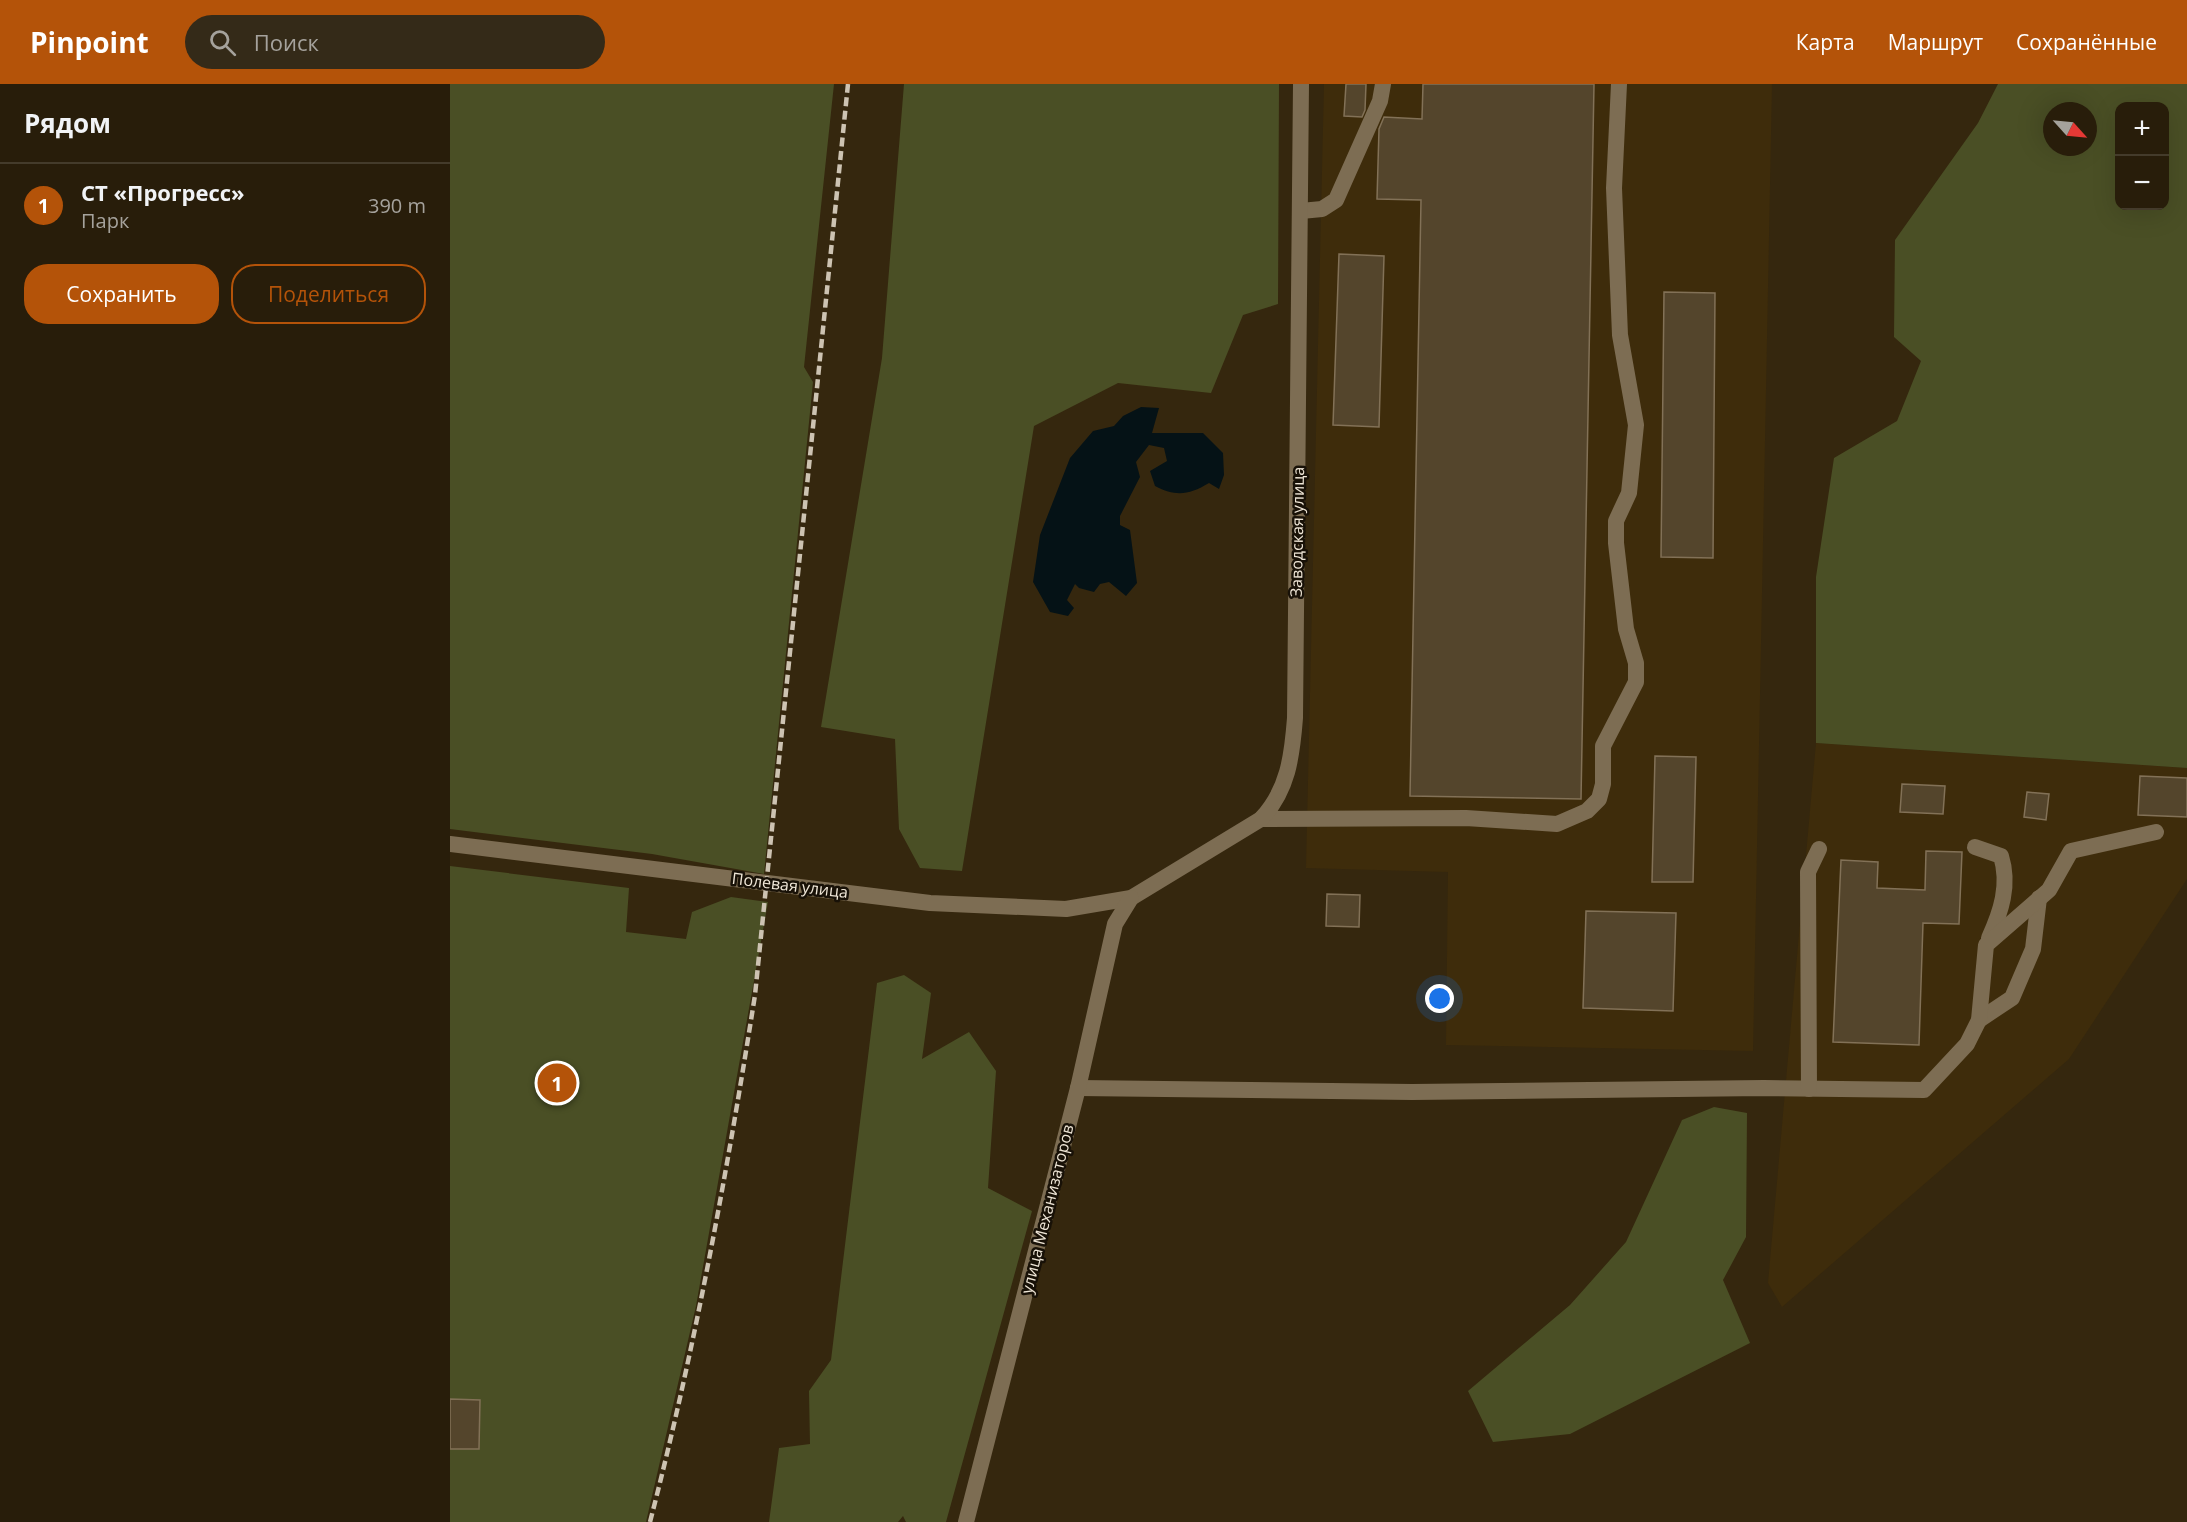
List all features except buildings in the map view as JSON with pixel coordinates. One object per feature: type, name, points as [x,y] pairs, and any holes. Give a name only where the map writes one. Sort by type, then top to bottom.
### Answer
[{"type":"street","name":"Заводская улица","points":[[1131,898],[1261,819],[1275,805],[1286,782],[1293,754],[1301,84]]},
{"type":"street","points":[[1301,211],[1322,209],[1336,200],[1380,101],[1383,84]]},
{"type":"street","points":[[1261,819],[1466,818],[1557,824],[1587,811],[1599,799],[1603,784],[1603,746],[1636,682],[1636,663],[1626,629],[1616,543],[1616,521],[1629,493],[1636,425],[1620,335],[1614,188],[1619,84]]},
{"type":"street","points":[[1986,945],[2049,890],[2071,851],[2156,832]]},
{"type":"street","name":"Полевая улица","points":[[450,844],[930,903],[1066,909],[1131,898]]},
{"type":"street","points":[[1078,1088],[1412,1092],[1924,1090],[1966,1044],[1979,1020],[1986,945],[2001,913],[2006,871],[2001,856],[1975,847]]},
{"type":"street","points":[[1809,1089],[1808,872],[1820,849]]},
{"type":"street","name":"улица Механизаторов","points":[[966,1522],[1078,1088],[1115,924],[1131,898]]},
{"type":"street","points":[[1979,1020],[2012,998],[2034,949],[2039,898]]},
{"type":"shaded area","points":[[1324,84],[1772,84],[1753,1051],[1446,1045],[1448,872],[1306,868]]},
{"type":"shaded area","points":[[1141,407],[1159,408],[1152,433],[1203,433],[1223,453],[1224,475],[1219,489],[1209,483],[1189,492],[1176,493],[1155,486],[1150,471],[1167,461],[1164,448],[1149,445],[1136,462],[1140,477],[1120,516],[1120,525],[1130,530],[1137,583],[1126,596],[1109,582],[1100,584],[1094,592],[1079,588],[1075,584],[1067,600],[1074,608],[1068,616],[1050,612],[1033,582],[1040,535],[1070,458],[1093,431],[1114,426],[1123,416]]},
{"type":"shaded area","points":[[1816,743],[2187,768],[2187,879],[2069,1059],[1782,1307],[1768,1283]]},
{"type":"green space","points":[[450,84],[834,84],[804,367],[813,382],[764,874],[652,854],[450,829]]},
{"type":"green space","points":[[904,84],[1279,84],[1278,304],[1243,315],[1211,393],[1118,383],[1034,426],[962,871],[920,868],[899,829],[895,739],[821,727],[882,358]]},
{"type":"green space","points":[[1998,84],[2187,84],[2187,768],[1816,743],[1816,577],[1834,458],[1897,421],[1921,361],[1894,337],[1895,240],[1978,123]]},
{"type":"green space","points":[[450,866],[629,888],[626,932],[686,939],[692,912],[731,897],[768,902],[696,1306],[646,1522],[450,1522]]},
{"type":"green space","points":[[904,975],[931,993],[922,1059],[969,1032],[996,1071],[988,1188],[1032,1211],[946,1522],[906,1522],[903,1516],[898,1522],[769,1522],[779,1448],[810,1444],[809,1391],[831,1360],[877,983]]},
{"type":"green space","points":[[1714,1107],[1747,1113],[1746,1237],[1723,1280],[1750,1343],[1570,1434],[1493,1442],[1468,1391],[1570,1305],[1626,1242],[1682,1120]]},
{"type":"railway","points":[[650,1522],[696,1326],[755,995],[848,84]]},
{"type":"place","name":"СТ «Прогресс»","points":[[557,1083]]}]
